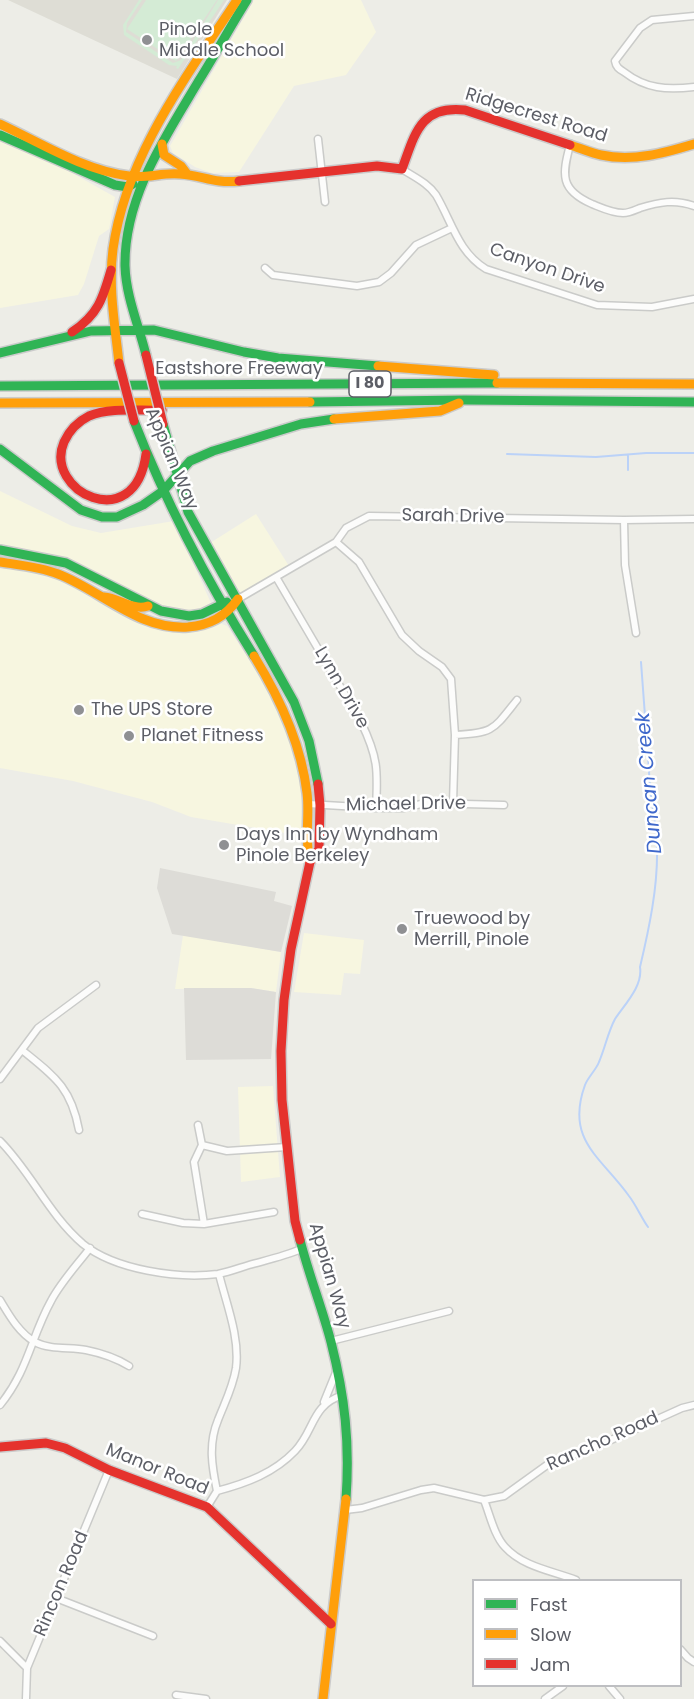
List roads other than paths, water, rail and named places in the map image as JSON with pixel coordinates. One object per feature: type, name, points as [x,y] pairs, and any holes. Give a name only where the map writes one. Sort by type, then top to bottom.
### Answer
[{"type":"main road","name":"Appian Way","points":[[237,0],[164,117],[132,177],[117,227],[111,270],[119,363],[134,422],[163,491],[285,712],[301,758],[308,804],[306,851],[310,862]]},
{"type":"main road","name":"Appian Way","points":[[247,0],[145,177],[129,225],[125,252],[128,290],[141,329],[162,424],[188,512],[294,702],[313,756],[320,805],[319,849],[310,862],[290,957],[284,1000],[282,1089],[295,1221],[301,1249],[331,1341],[346,1413],[348,1466],[345,1510],[323,1699]]},
{"type":"main road","name":"Ridgecrest Road","points":[[402,169],[423,121],[442,109],[465,110],[601,155],[634,158],[651,156],[694,144]]},
{"type":"main road","name":"Canyon Drive","points":[[0,124],[94,166],[132,177],[187,174],[207,181],[224,183],[377,166],[402,169]]},
{"type":"main road","points":[[0,135],[105,181],[117,188],[125,199]]},
{"type":"main road","name":"Canyon Drive","points":[[162,144],[164,155],[181,166],[187,174]]},
{"type":"main road","points":[[105,181],[128,187],[145,177]]},
{"type":"main road","points":[[48,342],[86,324],[95,315],[102,303],[111,270]]},
{"type":"main road","points":[[0,353],[92,331],[141,329],[278,358],[472,374],[553,376],[575,382]]},
{"type":"main road","name":"Eastshore Freeway","points":[[0,386],[575,382],[694,384]]},
{"type":"main road","points":[[0,449],[81,510],[102,517],[117,517],[128,513],[163,491],[190,461],[213,451],[301,424],[440,411],[465,400]]},
{"type":"main road","name":"Eastshore Freeway","points":[[0,403],[225,404],[465,400],[694,402]]},
{"type":"main road","points":[[146,454],[143,472],[137,483],[126,494],[115,499],[100,501],[85,496],[72,485],[62,468],[62,447],[66,437],[82,420],[93,415],[225,404]]},
{"type":"main road","points":[[0,550],[66,563],[161,611],[189,616],[202,614],[238,599]]},
{"type":"main road","points":[[0,562],[42,570],[68,579],[141,620],[176,628],[204,625],[229,613],[238,599]]},
{"type":"main road","points":[[68,579],[78,579],[106,590],[112,587]]},
{"type":"main road","points":[[102,597],[115,597],[135,608],[148,606]]},
{"type":"main road","name":"Manor Road","points":[[0,1447],[46,1443],[65,1448],[109,1470],[207,1507],[331,1624]]},
{"type":"street","points":[[694,16],[652,20],[640,28],[615,61],[617,67],[642,84],[694,87]]},
{"type":"street","points":[[318,138],[325,202]]},
{"type":"street","points":[[570,145],[564,165],[564,176],[570,190],[580,199],[605,210],[623,213],[663,202],[694,206]]},
{"type":"street","name":"Canyon Drive","points":[[402,169],[431,189],[469,256],[486,269],[588,303],[607,307],[641,308],[694,299]]},
{"type":"street","points":[[266,268],[273,275],[363,286],[386,278],[416,245],[452,228]]},
{"type":"street","name":"Sarah Drive","points":[[238,599],[336,542],[346,528],[369,516],[694,519]]},
{"type":"street","points":[[624,520],[625,565],[636,633]]},
{"type":"street","points":[[336,542],[359,562],[402,635],[419,651],[442,667],[451,679],[455,735],[453,803]]},
{"type":"street","name":"Lynn Drive","points":[[276,577],[371,742],[378,770],[376,808]]},
{"type":"street","points":[[455,735],[481,734],[496,726],[517,700]]},
{"type":"street","name":"Michael Drive","points":[[308,804],[376,808],[403,808],[426,802],[504,805]]},
{"type":"street","points":[[0,1079],[38,1028],[96,985]]},
{"type":"street","points":[[22,1050],[53,1075],[69,1096],[75,1108],[79,1130]]},
{"type":"street","points":[[198,1125],[202,1145],[194,1162],[204,1224]]},
{"type":"street","points":[[0,1141],[14,1155],[59,1219],[90,1248],[111,1259],[154,1272],[179,1275],[219,1274],[301,1249]]},
{"type":"street","points":[[202,1145],[227,1151],[287,1147]]},
{"type":"street","points":[[142,1214],[183,1223],[204,1224],[274,1212]]},
{"type":"street","points":[[0,1405],[23,1370],[52,1299],[90,1248]]},
{"type":"street","points":[[217,1491],[211,1465],[212,1443],[217,1421],[231,1393],[236,1366],[236,1343],[219,1274]]},
{"type":"street","points":[[0,1300],[14,1322],[35,1342],[86,1350],[109,1356],[129,1366]]},
{"type":"street","points":[[331,1341],[449,1311]]},
{"type":"street","points":[[207,1507],[217,1491],[248,1483],[276,1468],[297,1449],[322,1408],[337,1370]]},
{"type":"street","points":[[322,1408],[330,1399],[343,1395]]},
{"type":"street","name":"Rancho Road","points":[[484,1500],[504,1496],[547,1465],[563,1457],[600,1444],[682,1407],[694,1405]]},
{"type":"street","name":"Rincon Road","points":[[26,1699],[27,1668],[109,1470]]},
{"type":"street","points":[[345,1510],[362,1508],[434,1488],[484,1500],[505,1547],[518,1558],[535,1567],[570,1579]]},
{"type":"street","points":[[56,1598],[153,1636]]},
{"type":"street","points":[[0,1641],[27,1668]]},
{"type":"street","points":[[682,1650],[694,1662]]},
{"type":"street","points":[[545,1699],[562,1687]]},
{"type":"street","points":[[610,1687],[620,1699]]},
{"type":"street","points":[[176,1695],[206,1699]]},
{"type":"waterway","name":"Duncan Creek","points":[[507,454],[596,457],[646,453],[694,453]]},
{"type":"waterway","name":"Duncan Creek","points":[[628,455],[628,470]]},
{"type":"waterway","name":"Duncan Creek","points":[[641,662],[649,780],[657,838],[654,893],[639,981],[615,1019],[598,1065],[585,1085],[580,1104],[580,1120],[589,1146],[629,1196],[648,1227]]},
{"type":"place","name":"Pinole Middle School","points":[[147,40]]},
{"type":"place","name":"The UPS Store","points":[[79,710]]},
{"type":"place","name":"Planet Fitness","points":[[129,736]]},
{"type":"place","name":"Days Inn by Wyndham Pinole Berkeley","points":[[224,845]]},
{"type":"place","name":"Truewood by Merrill, Pinole","points":[[402,929]]}]
